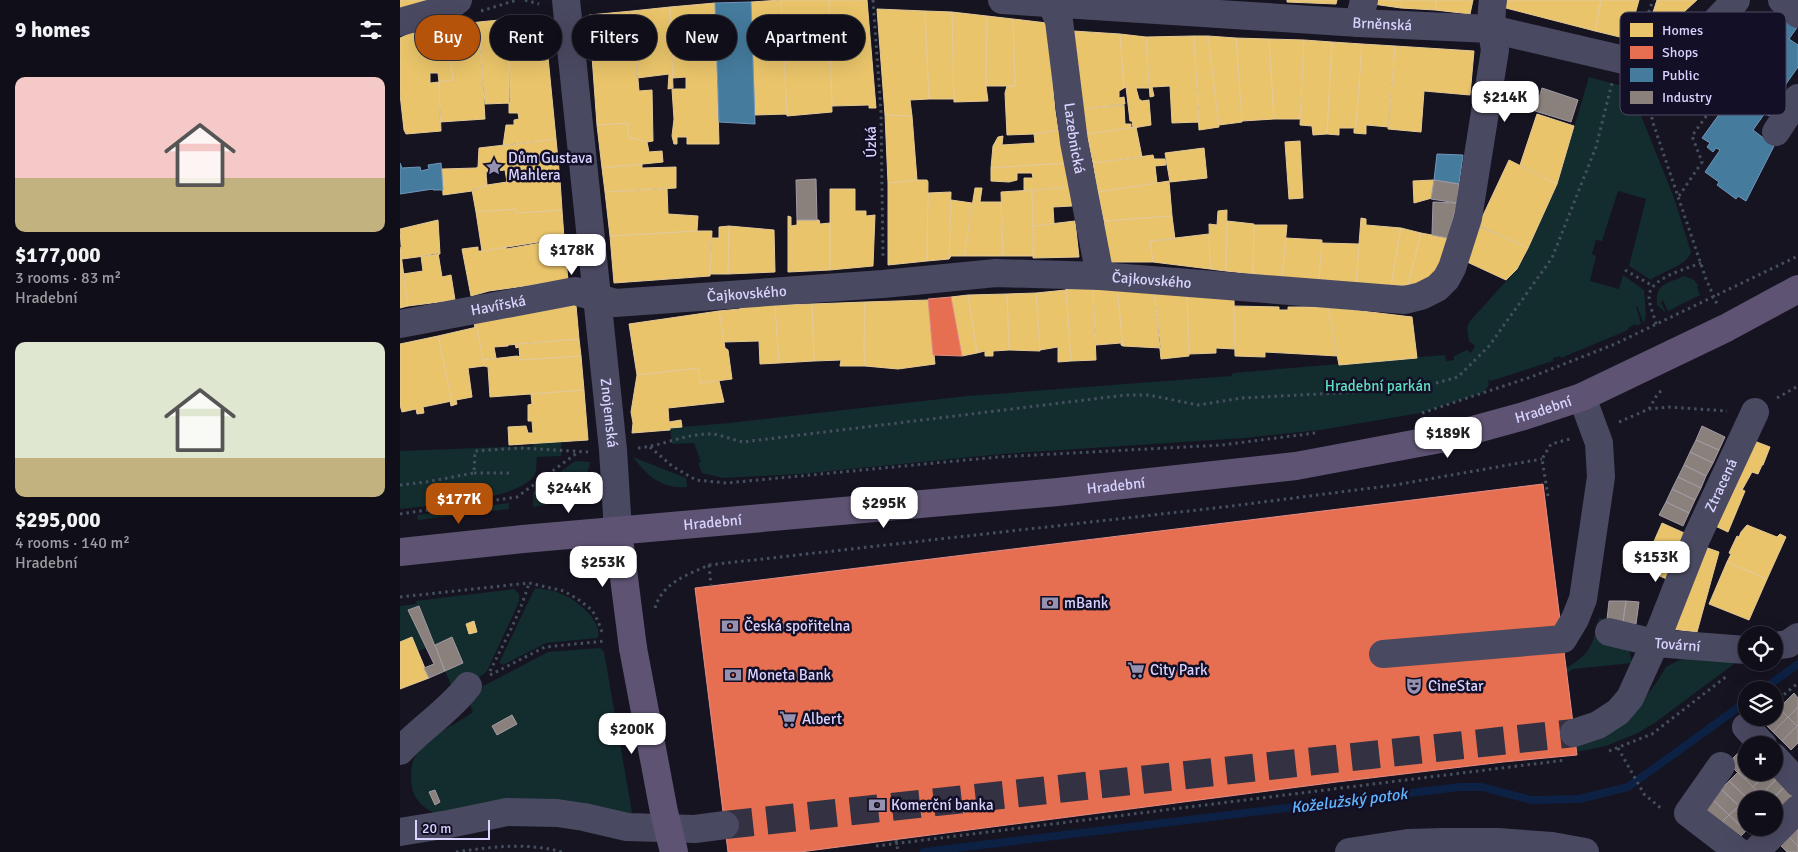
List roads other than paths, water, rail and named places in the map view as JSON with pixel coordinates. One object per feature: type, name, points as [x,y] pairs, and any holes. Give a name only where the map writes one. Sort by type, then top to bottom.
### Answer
[{"type":"main road","name":"Hradební","points":[[400,552],[523,539],[1058,492],[1296,466],[1440,439],[1524,416],[1582,397],[1726,328],[1798,289]]},
{"type":"main road","name":"Znojemská","points":[[618,531],[633,648],[664,812],[674,852]]},
{"type":"street","points":[[400,22],[443,10],[458,0]]},
{"type":"street","name":"Brněnská","points":[[1002,0],[1362,12],[1492,29],[1620,59]]},
{"type":"street","name":"Čajkovského","points":[[596,296],[615,303],[883,284],[996,273],[1100,276],[1405,300],[1421,296],[1437,288],[1446,279],[1452,268],[1468,218],[1495,50],[1491,11],[1493,0]]},
{"type":"street","name":"Brněnská","points":[[1724,12],[1736,0]]},
{"type":"street","name":"Lazebnická","points":[[1051,2],[1059,21],[1074,142],[1100,276]]},
{"type":"street","name":"Znojemská","points":[[554,3],[596,296],[613,450],[618,531]]},
{"type":"street","points":[[1776,132],[1798,98]]},
{"type":"street","name":"Havířská","points":[[400,324],[575,291],[596,296]]},
{"type":"street","points":[[1383,654],[1563,638],[1575,619],[1583,599],[1601,477],[1599,442],[1582,397]]},
{"type":"street","name":"Ztracená","points":[[1573,746],[1598,725],[1618,712],[1630,698],[1655,642],[1696,539],[1755,412]]},
{"type":"street","name":"Tovární","points":[[1609,632],[1738,661]]},
{"type":"street","points":[[1783,645],[1788,644],[1798,637]]},
{"type":"street","points":[[400,751],[408,741],[455,703],[468,686]]},
{"type":"street","points":[[1720,766],[1688,813],[1739,852]]},
{"type":"street","points":[[1783,767],[1798,783]]},
{"type":"street","points":[[1755,852],[1798,809]]},
{"type":"street","points":[[400,832],[506,812],[557,813],[627,827],[695,829],[725,825]]},
{"type":"street","points":[[1349,852],[1386,850],[1408,844],[1444,842],[1498,842],[1552,846],[1585,852]]},
{"type":"waterway","name":"Koželužský potok","points":[[1774,681],[1798,664]]},
{"type":"waterway","name":"Koželužský potok","points":[[924,852],[1460,787],[1482,787],[1531,800],[1579,799],[1628,787],[1738,708]]},
{"type":"tunnel","points":[[725,825],[1574,733]]},
{"type":"place","name":"Dům Gustava Mahlera","points":[[494,167]]},
{"type":"place","name":"mBank","points":[[1050,603]]},
{"type":"place","name":"Česká spořitelna","points":[[730,626]]},
{"type":"place","name":"City Park","points":[[1136,670]]},
{"type":"place","name":"Moneta Bank","points":[[733,675]]},
{"type":"place","name":"CineStar","points":[[1414,686]]},
{"type":"place","name":"Albert","points":[[788,719]]},
{"type":"place","name":"Komerční banka","points":[[877,805]]},
{"type":"park label","name":"Hradební parkán","points":[[1378,386]]}]
